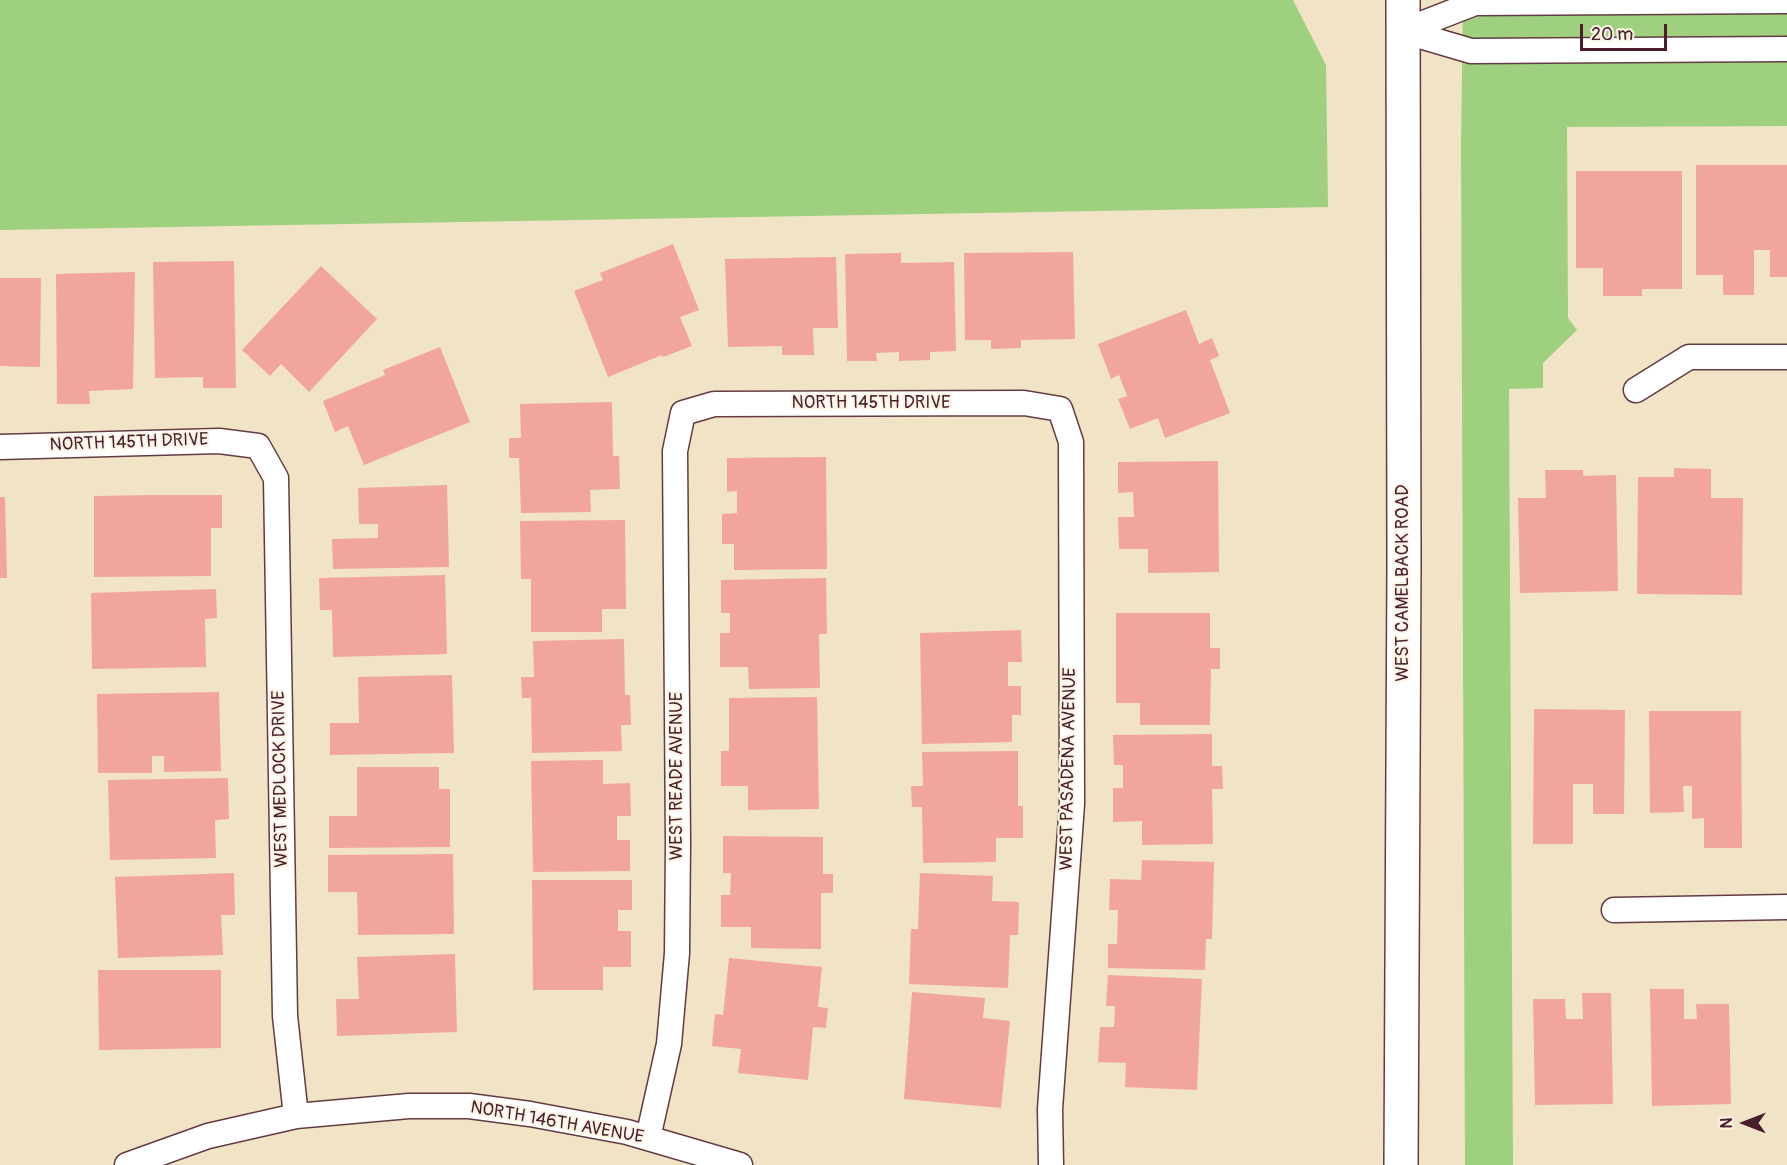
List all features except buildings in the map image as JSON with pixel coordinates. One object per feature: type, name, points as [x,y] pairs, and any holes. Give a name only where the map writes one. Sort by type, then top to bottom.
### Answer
[{"type":"main road","name":"WEST CAMELBACK ROAD","points":[[1401,1165],[1404,563],[1403,16]]},
{"type":"street","points":[[1403,16],[1475,3],[1787,1]]},
{"type":"street","points":[[1403,16],[1472,51],[1787,49]]},
{"type":"street","points":[[1636,390],[1689,357],[1787,357]]},
{"type":"street","name":"NORTH 145TH DRIVE","points":[[683,413],[714,404],[1024,403],[1060,409]]},
{"type":"street","name":"WEST PASADENA AVENUE","points":[[1051,1165],[1050,1109],[1072,804],[1071,442],[1060,409]]},
{"type":"street","name":"WEST READE AVENUE","points":[[648,1138],[669,1044],[677,953],[675,451],[683,413]]},
{"type":"street","name":"NORTH 145TH DRIVE","points":[[0,447],[219,441],[258,446]]},
{"type":"street","name":"WEST MEDLOCK DRIVE","points":[[258,446],[276,478],[285,1016],[296,1116]]},
{"type":"street","points":[[1614,910],[1787,907]]},
{"type":"street","name":"NORTH 146TH AVENUE","points":[[127,1165],[208,1136],[296,1116],[409,1106],[469,1106],[530,1114],[627,1132],[740,1165]]},
{"type":"green space","points":[[0,0],[1293,0],[1326,65],[1328,207],[0,230]]},
{"type":"green space","points":[[1463,0],[1787,0],[1787,126],[1567,127],[1568,318],[1577,330],[1543,363],[1543,388],[1509,389],[1513,1165],[1465,1165],[1461,145]]}]
